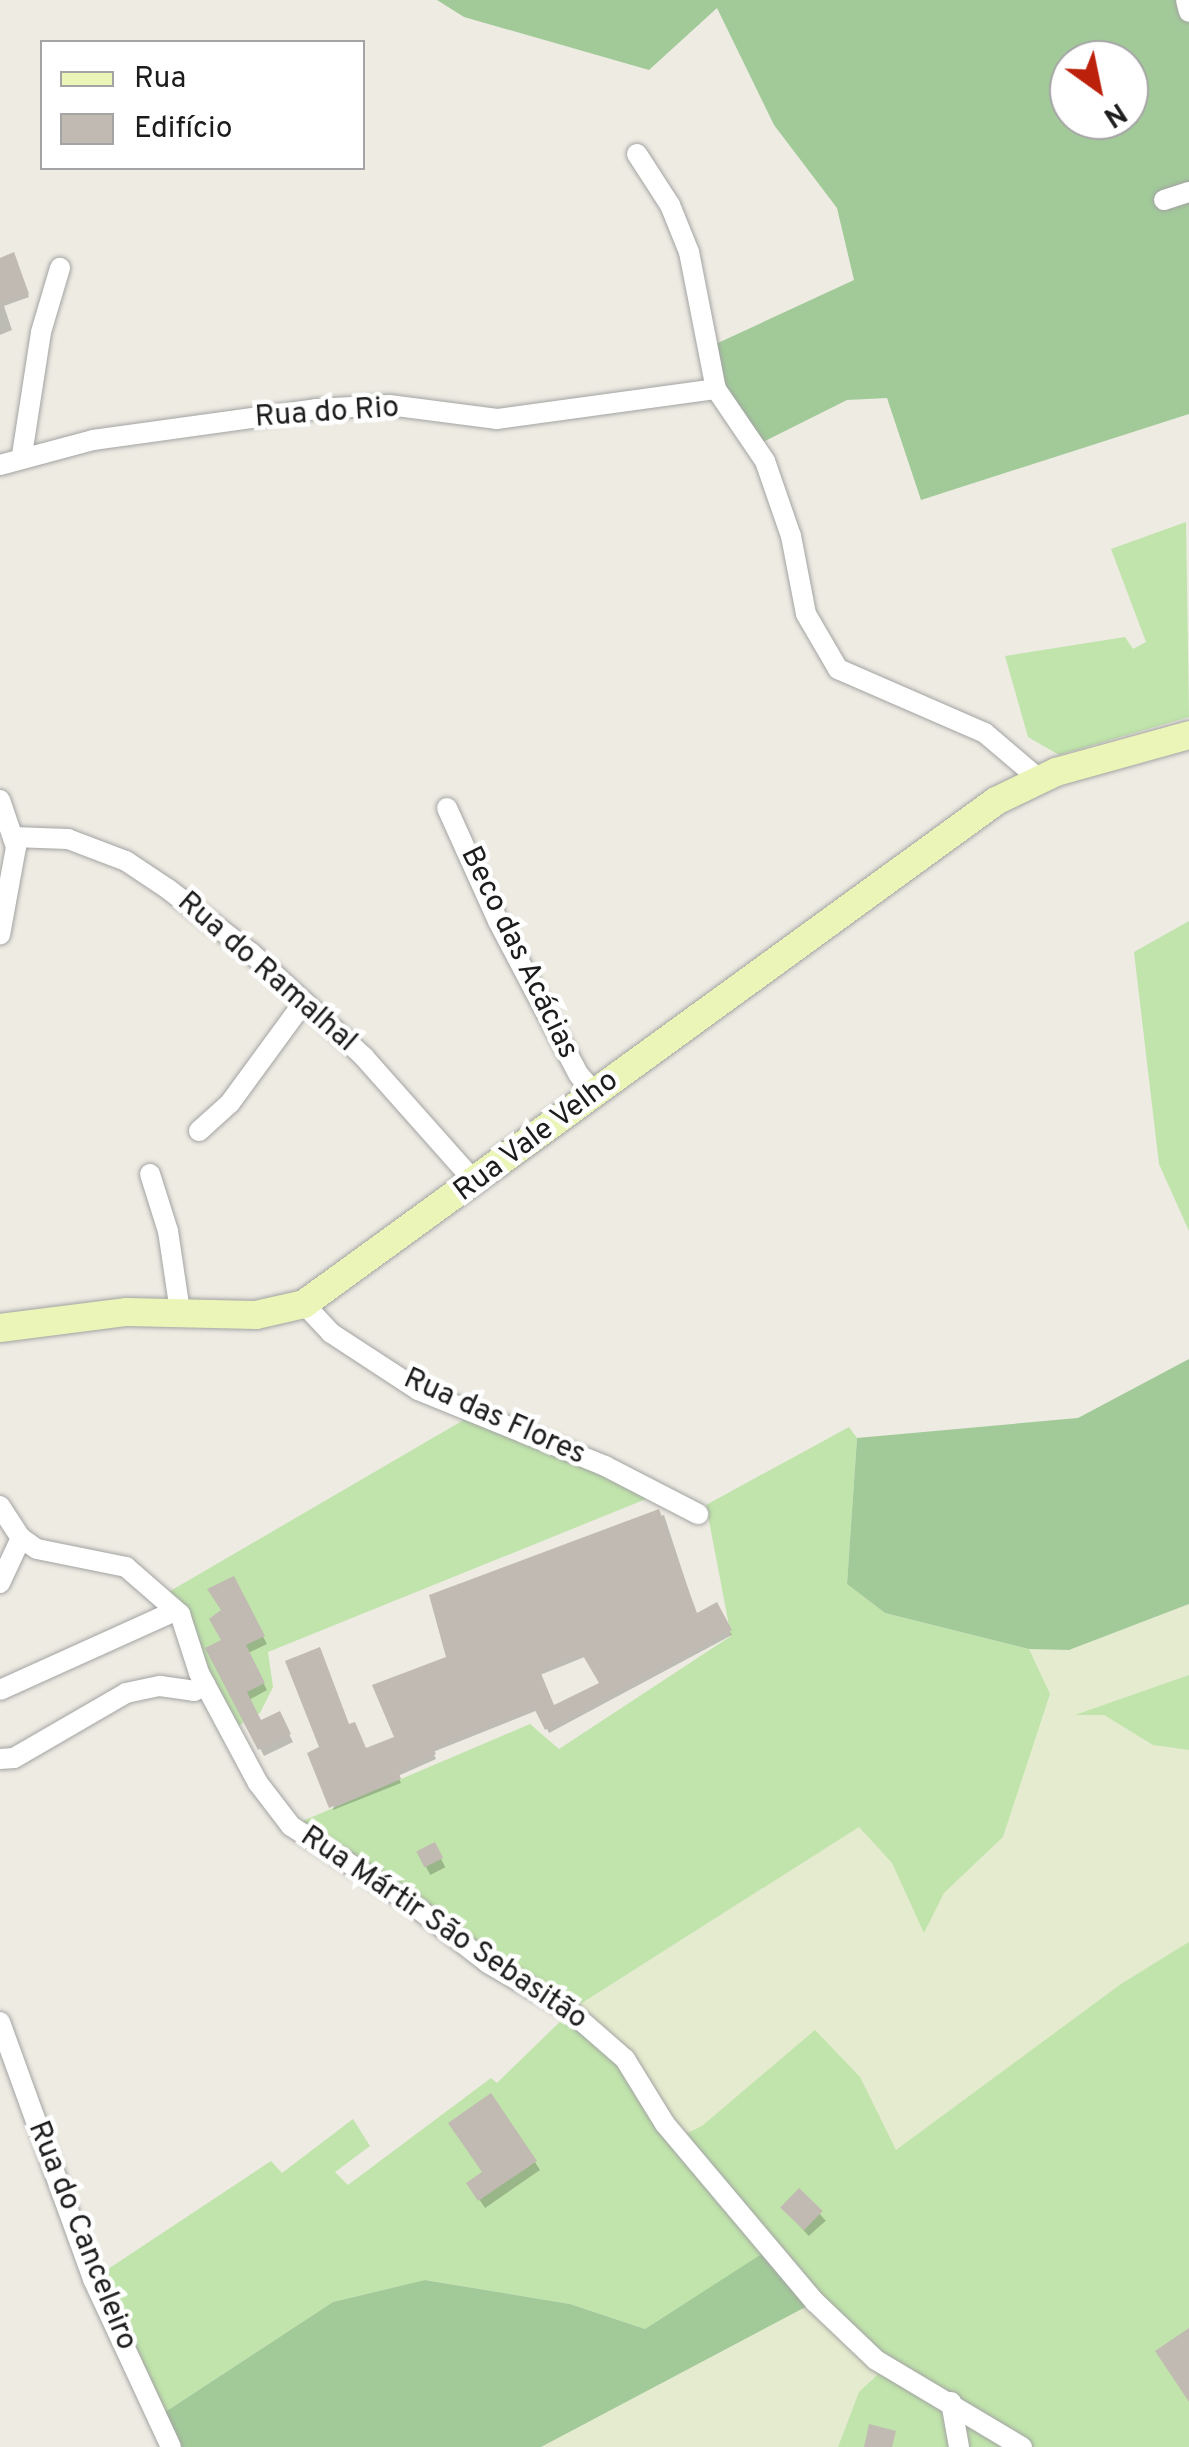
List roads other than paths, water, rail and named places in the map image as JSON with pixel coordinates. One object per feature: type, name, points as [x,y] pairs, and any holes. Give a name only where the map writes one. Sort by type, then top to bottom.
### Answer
[{"type":"street","points":[[1186,0],[1189,12]]},
{"type":"street","points":[[637,154],[670,206],[689,252],[716,389],[766,461],[790,536],[806,614],[838,669],[905,694],[1008,748],[1028,784]]},
{"type":"street","points":[[1164,200],[1189,192]]},
{"type":"street","points":[[22,456],[41,332],[60,268]]},
{"type":"street","name":"Rua do Rio","points":[[0,465],[22,456],[316,409],[389,404],[497,420],[716,389]]},
{"type":"street","name":"Rua Vale Velho","points":[[1,1321],[180,1311],[256,1315],[304,1304],[1028,784],[1189,734]]},
{"type":"street","points":[[0,800],[13,838],[0,935]]},
{"type":"street","name":"Beco das Acácias","points":[[448,808],[498,922],[579,1075],[595,1094]]},
{"type":"street","name":"Rua do Ramalhal","points":[[13,838],[68,839],[126,860],[251,953],[301,1006],[397,1089],[476,1183]]},
{"type":"street","points":[[199,1131],[230,1103],[301,1006]]},
{"type":"street","points":[[150,1174],[168,1231],[180,1311]]},
{"type":"street","name":"Rua das Flores","points":[[304,1304],[331,1333],[418,1390],[605,1466],[698,1514]]},
{"type":"street","points":[[0,1506],[21,1538],[0,1583]]},
{"type":"street","name":"Rua Mártir São Sebasitão","points":[[21,1538],[38,1549],[126,1568],[175,1611],[206,1685],[258,1783],[291,1826],[412,1904],[488,1963],[570,2011],[625,2059],[713,2185],[815,2302],[876,2360],[1022,2447]]},
{"type":"street","points":[[0,1690],[175,1611]]},
{"type":"street","points":[[0,1759],[14,1758],[126,1693],[160,1686],[194,1692],[206,1685]]},
{"type":"street","name":"Rua do Canceleiro","points":[[0,2022],[93,2279],[171,2447]]},
{"type":"street","points":[[952,2402],[959,2447]]}]
